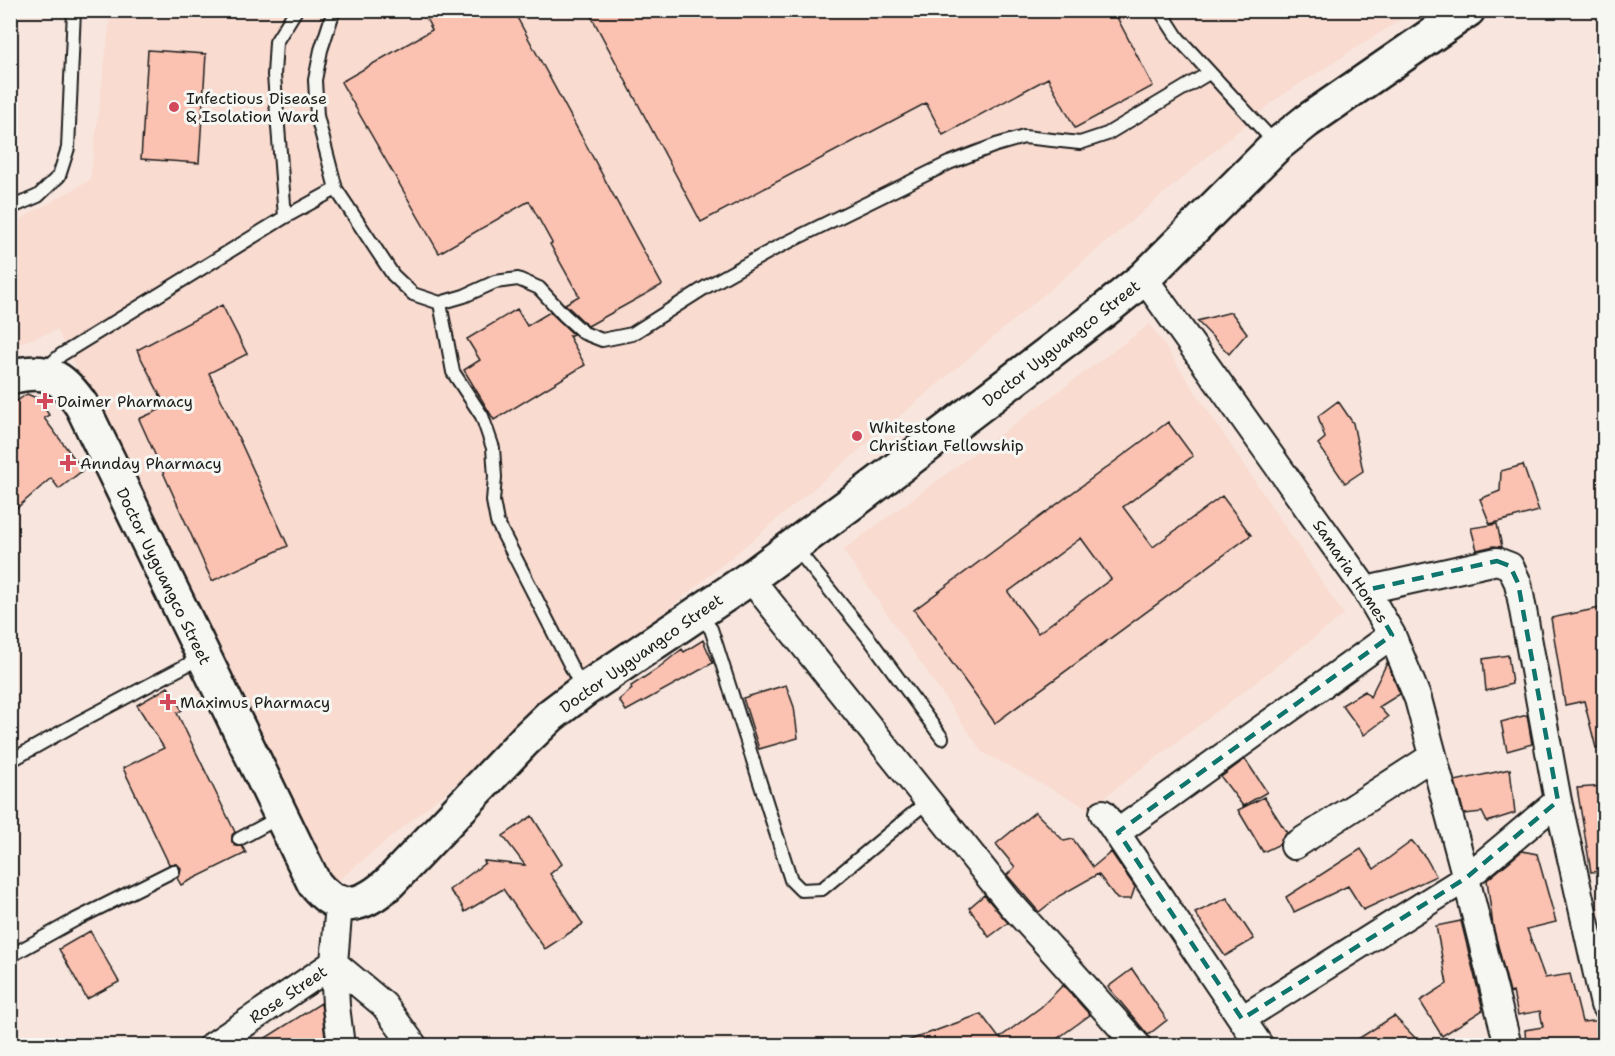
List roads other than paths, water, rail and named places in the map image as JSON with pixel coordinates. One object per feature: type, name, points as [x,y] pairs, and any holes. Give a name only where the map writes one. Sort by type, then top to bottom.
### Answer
[{"type":"main road","name":"Doctor Uyguangco Street","points":[[26,375],[58,378],[71,390],[82,406],[202,657],[314,883],[325,897],[339,904],[358,902],[381,891],[551,715],[584,690],[750,578],[870,489],[1144,278],[1277,145],[1307,121],[1468,10]]},
{"type":"street","name":"Samaria Homes","points":[[1144,278],[1366,590],[1392,635],[1418,699],[1508,1046]]},
{"type":"street","points":[[1366,590],[1497,561],[1510,566],[1518,584],[1558,801],[1605,1005]]},
{"type":"street","points":[[750,578],[1010,903],[1138,1046]]},
{"type":"street","points":[[1260,1046],[1111,822],[1392,635]]},
{"type":"street","points":[[1294,846],[1432,756]]},
{"type":"street","points":[[1242,1019],[1466,878],[1558,801]]},
{"type":"street","points":[[339,904],[334,963],[341,1046]]},
{"type":"street","points":[[334,963],[384,1005],[414,1046]]},
{"type":"street","name":"Rose Street","points":[[212,1046],[334,963]]},
{"type":"lane","points":[[10,208],[38,196],[59,176],[68,148],[74,10]]},
{"type":"lane","points":[[285,217],[274,75],[276,42],[296,10]]},
{"type":"lane","points":[[334,10],[321,50],[315,80],[317,116],[336,189],[393,275],[413,294],[440,303],[464,296],[495,282],[518,279],[539,288],[584,333],[602,340],[632,334],[705,288],[774,249],[949,163],[996,145],[1024,138],[1080,143],[1107,134],[1209,74]]},
{"type":"lane","points":[[1160,10],[1178,38],[1209,74],[1277,145]]},
{"type":"lane","points":[[26,375],[285,217],[336,189]]},
{"type":"lane","points":[[440,303],[453,372],[482,416],[493,448],[495,477],[493,501],[497,522],[584,690]]},
{"type":"lane","points":[[794,545],[871,641],[942,738]]},
{"type":"lane","points":[[697,614],[711,629],[791,880],[801,890],[822,889],[928,801]]},
{"type":"lane","points":[[10,761],[202,657]]},
{"type":"lane","points":[[239,839],[282,816]]},
{"type":"lane","points":[[10,956],[75,920],[173,871]]},
{"type":"place","name":"Infectious Disease & Isolation Ward","points":[[174,107]]},
{"type":"place","name":"Daimer Pharmacy","points":[[45,401]]},
{"type":"place","name":"Whitestone Christian Fellowship","points":[[857,436]]},
{"type":"place","name":"Annday Pharmacy","points":[[68,463]]},
{"type":"place","name":"Maximus Pharmacy","points":[[168,702]]}]
